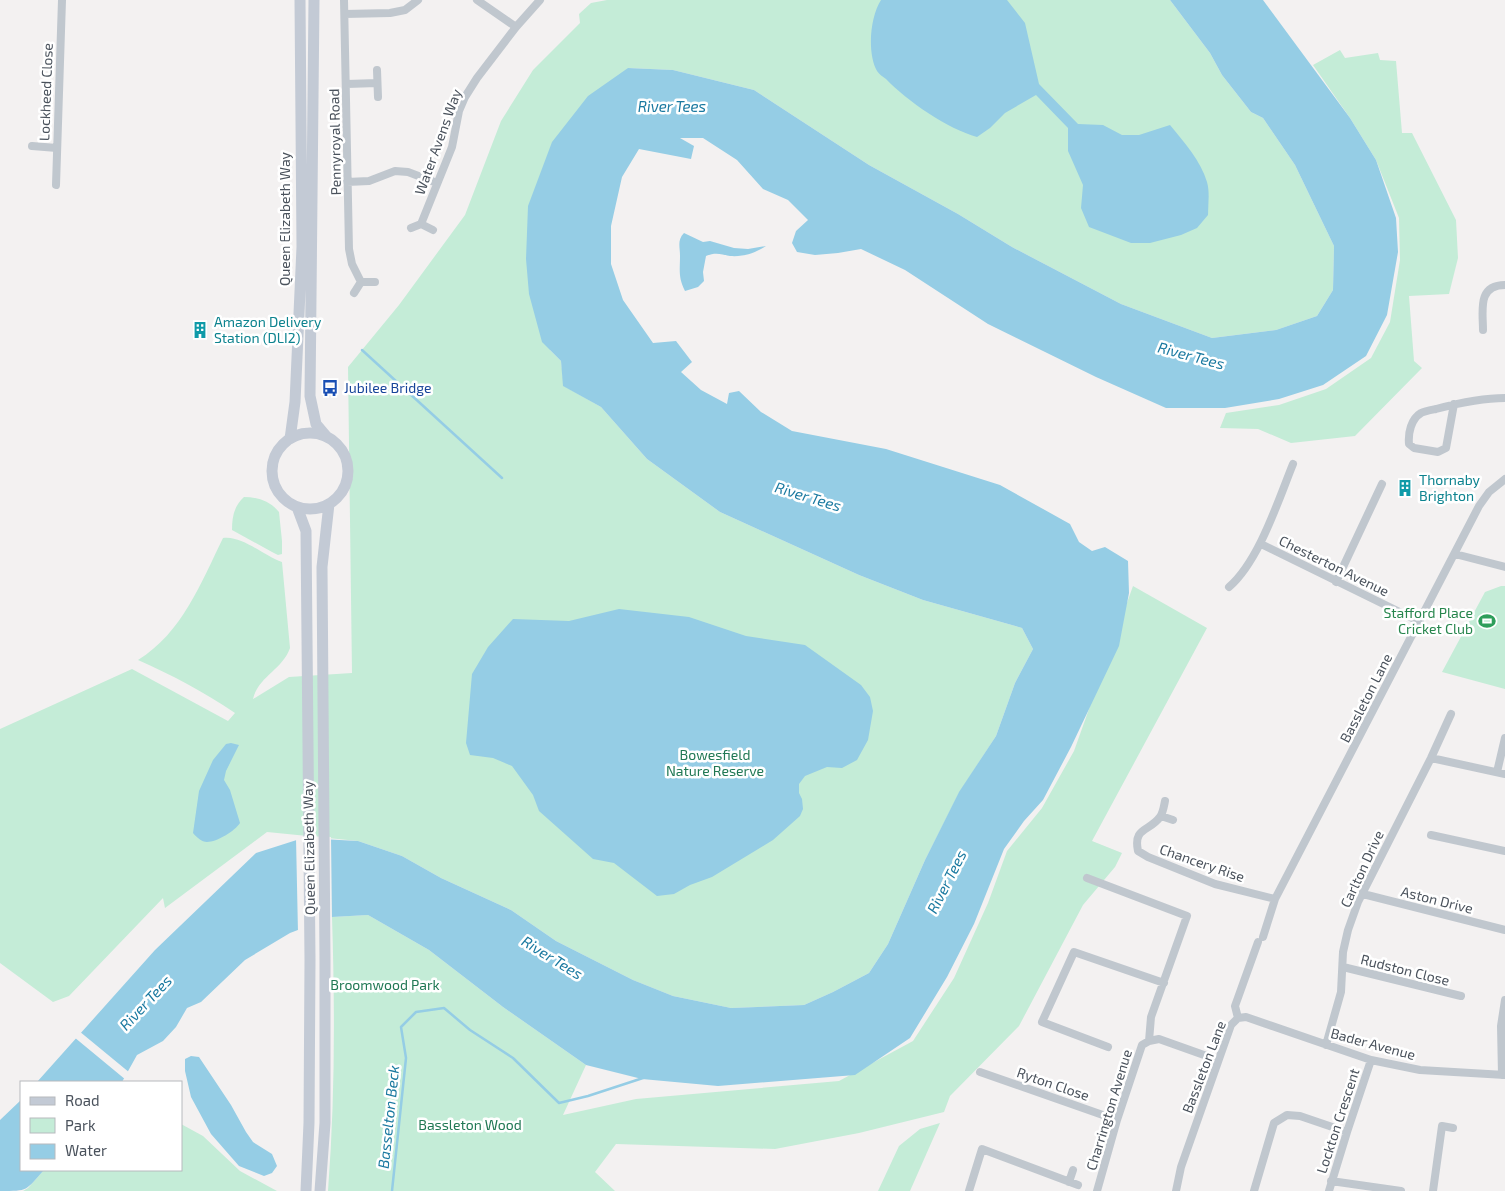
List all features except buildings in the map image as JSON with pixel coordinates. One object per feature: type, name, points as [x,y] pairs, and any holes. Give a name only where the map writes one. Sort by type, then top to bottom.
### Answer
[{"type":"street","name":"Lockheed Close","points":[[56,185],[62,0]]},
{"type":"street","name":"Queen Elizabeth Way","points":[[290,439],[295,402],[302,247],[300,0]]},
{"type":"street","name":"Queen Elizabeth Way","points":[[314,0],[310,396],[316,424],[327,437]]},
{"type":"street","name":"Pennyroyal Road","points":[[344,0],[349,249],[352,264],[361,282]]},
{"type":"street","points":[[344,14],[405,10],[418,0]]},
{"type":"street","points":[[477,0],[516,27]]},
{"type":"street","name":"Water Avens Way","points":[[421,224],[452,146],[459,111],[465,97],[516,27],[540,0]]},
{"type":"street","points":[[377,70],[378,97]]},
{"type":"street","points":[[347,84],[377,83]]},
{"type":"street","points":[[32,146],[57,148]]},
{"type":"street","points":[[347,182],[368,181],[395,171],[408,172],[437,183]]},
{"type":"street","points":[[410,228],[421,224],[433,230]]},
{"type":"street","points":[[354,293],[361,282],[376,282]]},
{"type":"street","points":[[1483,330],[1483,299],[1489,289],[1498,285],[1505,285]]},
{"type":"street","points":[[1454,404],[1446,448],[1438,452],[1414,448],[1409,444],[1408,436],[1414,419],[1421,412],[1454,404],[1486,398],[1505,398]]},
{"type":"street","points":[[312,433],[327,437],[339,446],[348,467],[347,481],[340,495],[329,504],[315,509],[297,507],[282,498],[277,492],[271,469],[275,456],[284,443],[290,439],[297,435],[312,433]]},
{"type":"street","name":"Chesterton Avenue","points":[[1293,464],[1261,544],[1420,622]]},
{"type":"street","name":"Bassleton Lane","points":[[1176,1191],[1181,1167],[1218,1060],[1231,1025],[1238,1018],[1235,1006],[1275,899],[1479,506],[1489,492],[1505,479]]},
{"type":"street","points":[[1336,582],[1382,484]]},
{"type":"street","name":"Queen Elizabeth Way","points":[[320,1191],[324,1123],[326,960],[322,568],[329,504]]},
{"type":"street","name":"Queen Elizabeth Way","points":[[297,507],[306,531],[310,960],[309,1123],[306,1191]]},
{"type":"street","points":[[1229,587],[1235,582],[1261,544]]},
{"type":"street","points":[[1455,554],[1505,567]]},
{"type":"street","name":"Carlton Drive","points":[[1326,1045],[1341,992],[1343,952],[1348,930],[1363,894],[1451,714]]},
{"type":"street","points":[[1431,758],[1501,773],[1503,737]]},
{"type":"street","points":[[1165,801],[1161,816],[1173,820]]},
{"type":"street","name":"Chancery Rise","points":[[1161,816],[1138,834],[1136,841],[1138,851],[1148,858],[1215,884],[1275,899]]},
{"type":"street","points":[[1431,835],[1505,852]]},
{"type":"street","name":"Charrington Avenue","points":[[1087,878],[1187,916],[1151,1017],[1150,1041]]},
{"type":"street","name":"Aston Drive","points":[[1363,894],[1505,930]]},
{"type":"street","points":[[1108,1047],[1042,1022],[1074,952],[1164,983]]},
{"type":"street","points":[[1253,954],[1262,957]]},
{"type":"street","name":"Rudston Close","points":[[1343,967],[1461,996]]},
{"type":"street","points":[[1503,1075],[1501,1026],[1505,1000]]},
{"type":"street","name":"Bader Avenue","points":[[1238,1018],[1246,1017],[1371,1060],[1420,1070],[1503,1075]]},
{"type":"street","name":"Charrington Avenue","points":[[1098,1191],[1117,1120],[1142,1045],[1150,1041],[1159,1040],[1218,1060]]},
{"type":"street","name":"Lockton Crescent","points":[[1329,1191],[1371,1060]]},
{"type":"street","name":"Ryton Close","points":[[980,1072],[1117,1120]]},
{"type":"street","points":[[1254,1191],[1274,1123],[1287,1115],[1300,1116],[1347,1132]]},
{"type":"street","points":[[1433,1191],[1442,1126],[1453,1128]]},
{"type":"street","points":[[968,1191],[982,1150],[1078,1185]]},
{"type":"street","points":[[1069,1182],[1073,1170]]},
{"type":"street","points":[[1331,1181],[1401,1191]]},
{"type":"green space","name":"Bowesfield Nature Reserve","points":[[607,0],[1170,0],[1210,53],[1222,75],[1251,112],[1263,118],[1295,165],[1334,246],[1333,290],[1317,316],[1276,330],[1212,338],[1121,304],[1012,247],[958,214],[869,165],[754,90],[673,70],[628,68],[550,350],[561,361],[564,386],[601,407],[647,459],[720,512],[859,575],[923,600],[1022,628],[1033,649],[1015,683],[996,736],[959,793],[925,860],[888,944],[869,973],[804,1005],[731,1008],[673,996],[633,980],[556,941],[511,910],[441,878],[402,856],[358,841],[267,832],[165,908],[163,898],[69,996],[53,1002],[0,963],[0,729],[132,669],[228,721],[235,713],[188,684],[138,660],[167,636],[189,606],[223,538],[238,540],[282,562],[290,648],[282,662],[260,685],[253,699],[289,677],[352,673],[348,367],[399,305],[465,215],[501,121],[533,70],[580,23],[579,14],[591,3]]},
{"type":"green space","points":[[1340,50],[1345,58],[1378,53],[1380,60],[1396,61],[1402,133],[1412,133],[1456,220],[1458,258],[1449,294],[1409,296],[1414,361],[1422,368],[1355,436],[1291,443],[1258,429],[1220,428],[1226,413],[1279,405],[1326,389],[1371,358],[1390,322],[1400,260],[1399,218],[1376,160],[1350,118],[1313,65]]},
{"type":"green space","points":[[244,497],[263,500],[279,512],[282,554],[278,555],[232,530],[234,512]]},
{"type":"green space","name":"Bassleton Wood","points":[[1133,586],[1207,628],[1092,841],[1122,853],[1115,867],[1083,905],[1019,1026],[950,1096],[944,1112],[859,1133],[775,1149],[616,1144],[595,1172],[615,1191],[328,1191],[334,1054],[332,917],[368,915],[429,950],[503,1007],[586,1065],[563,1115],[636,1099],[839,1081],[913,1041],[954,978],[988,903],[1007,851],[1042,808],[1074,751]]},
{"type":"green space","name":"Stafford Place Cricket Club","points":[[1505,586],[1505,689],[1442,672],[1485,592]]},
{"type":"green space","points":[[940,1123],[910,1191],[878,1191],[899,1146],[920,1129]]},
{"type":"green space","points":[[182,1125],[203,1136],[240,1171],[277,1191],[23,1191],[43,1171],[182,1171]]},
{"type":"water","points":[[881,0],[1007,0],[1025,23],[1039,84],[1078,124],[1103,125],[1122,135],[1139,135],[1170,125],[1192,152],[1204,174],[1208,190],[1208,215],[1197,228],[1181,235],[1150,243],[1131,243],[1089,227],[1081,208],[1083,185],[1068,151],[1068,128],[1036,95],[1005,113],[990,128],[977,137],[954,128],[929,113],[905,96],[877,71],[872,55],[871,35],[874,16]]},
{"type":"water","name":"River Tees","points":[[1170,0],[1263,0],[1350,118],[1376,160],[1396,218],[1398,252],[1387,315],[1366,356],[1323,385],[1279,399],[1225,408],[1166,408],[1096,377],[988,324],[905,270],[861,249],[815,255],[797,252],[792,243],[796,231],[808,220],[788,200],[763,189],[737,160],[703,138],[680,138],[694,146],[691,159],[639,149],[622,177],[611,226],[611,264],[623,300],[653,343],[676,341],[692,362],[681,372],[701,390],[727,404],[729,393],[739,391],[761,412],[792,431],[886,449],[1000,485],[1070,524],[1079,542],[1092,551],[1105,547],[1128,561],[1129,593],[1119,646],[1071,747],[1043,800],[1024,821],[1004,849],[974,924],[947,977],[910,1038],[855,1075],[718,1086],[642,1079],[586,1065],[503,1007],[429,950],[368,915],[332,917],[290,933],[245,960],[201,1002],[187,1008],[176,1027],[163,1041],[137,1055],[123,1081],[38,1081],[155,950],[256,853],[303,838],[358,841],[402,856],[441,878],[511,910],[556,941],[633,980],[673,996],[731,1008],[804,1005],[869,973],[888,944],[925,860],[959,792],[996,736],[1015,683],[1033,649],[1022,628],[923,600],[859,575],[720,512],[647,459],[601,407],[563,386],[561,361],[542,342],[529,294],[526,259],[528,206],[552,142],[588,96],[628,68],[673,70],[754,90],[869,165],[958,214],[1012,247],[1121,304],[1212,338],[1276,330],[1317,316],[1333,290],[1334,246],[1295,165],[1263,118],[1251,112],[1222,75],[1210,53]]},
{"type":"water","points":[[684,233],[703,242],[710,241],[734,248],[748,249],[766,246],[745,255],[715,254],[706,256],[703,272],[704,281],[698,287],[685,291],[680,277],[680,241]]},
{"type":"water","points":[[619,609],[689,617],[746,636],[805,645],[861,685],[870,697],[873,711],[868,740],[857,760],[842,768],[827,767],[805,776],[799,784],[803,809],[800,816],[773,840],[712,877],[690,885],[674,894],[657,896],[614,863],[593,859],[539,811],[533,795],[512,766],[493,758],[470,755],[466,743],[472,674],[488,647],[513,619],[569,621]]},
{"type":"water","points":[[226,744],[239,745],[226,771],[224,780],[230,790],[240,823],[225,836],[211,842],[205,842],[193,833],[199,791],[213,760]]},
{"type":"water","points":[[191,1056],[199,1057],[253,1142],[272,1154],[277,1166],[272,1173],[264,1176],[239,1166],[211,1134],[191,1097],[185,1071],[185,1059]]},
{"type":"water","points":[[20,1101],[20,1171],[43,1171],[29,1186],[22,1190],[0,1191],[0,1120]]},
{"type":"pier","points":[[303,836],[331,837],[332,920],[298,933],[296,838]]},
{"type":"pier","points":[[79,1031],[130,1073],[126,1080],[74,1037]]},
{"type":"waterway","points":[[362,350],[502,478]]},
{"type":"waterway","name":"Basselton Beck","points":[[392,1191],[406,1058],[401,1027],[416,1012],[444,1008],[470,1030],[513,1058],[559,1103],[588,1096],[643,1078]]},
{"type":"place","name":"Amazon Delivery Station (DLI2)","points":[[200,330]]},
{"type":"place","name":"Jubilee Bridge","points":[[330,388]]},
{"type":"place","name":"Thornaby Brighton","points":[[1405,488]]},
{"type":"place","name":"Stafford Place Cricket Club","points":[[1487,621]]},
{"type":"park label","name":"Broomwood Park","points":[[385,985]]}]
